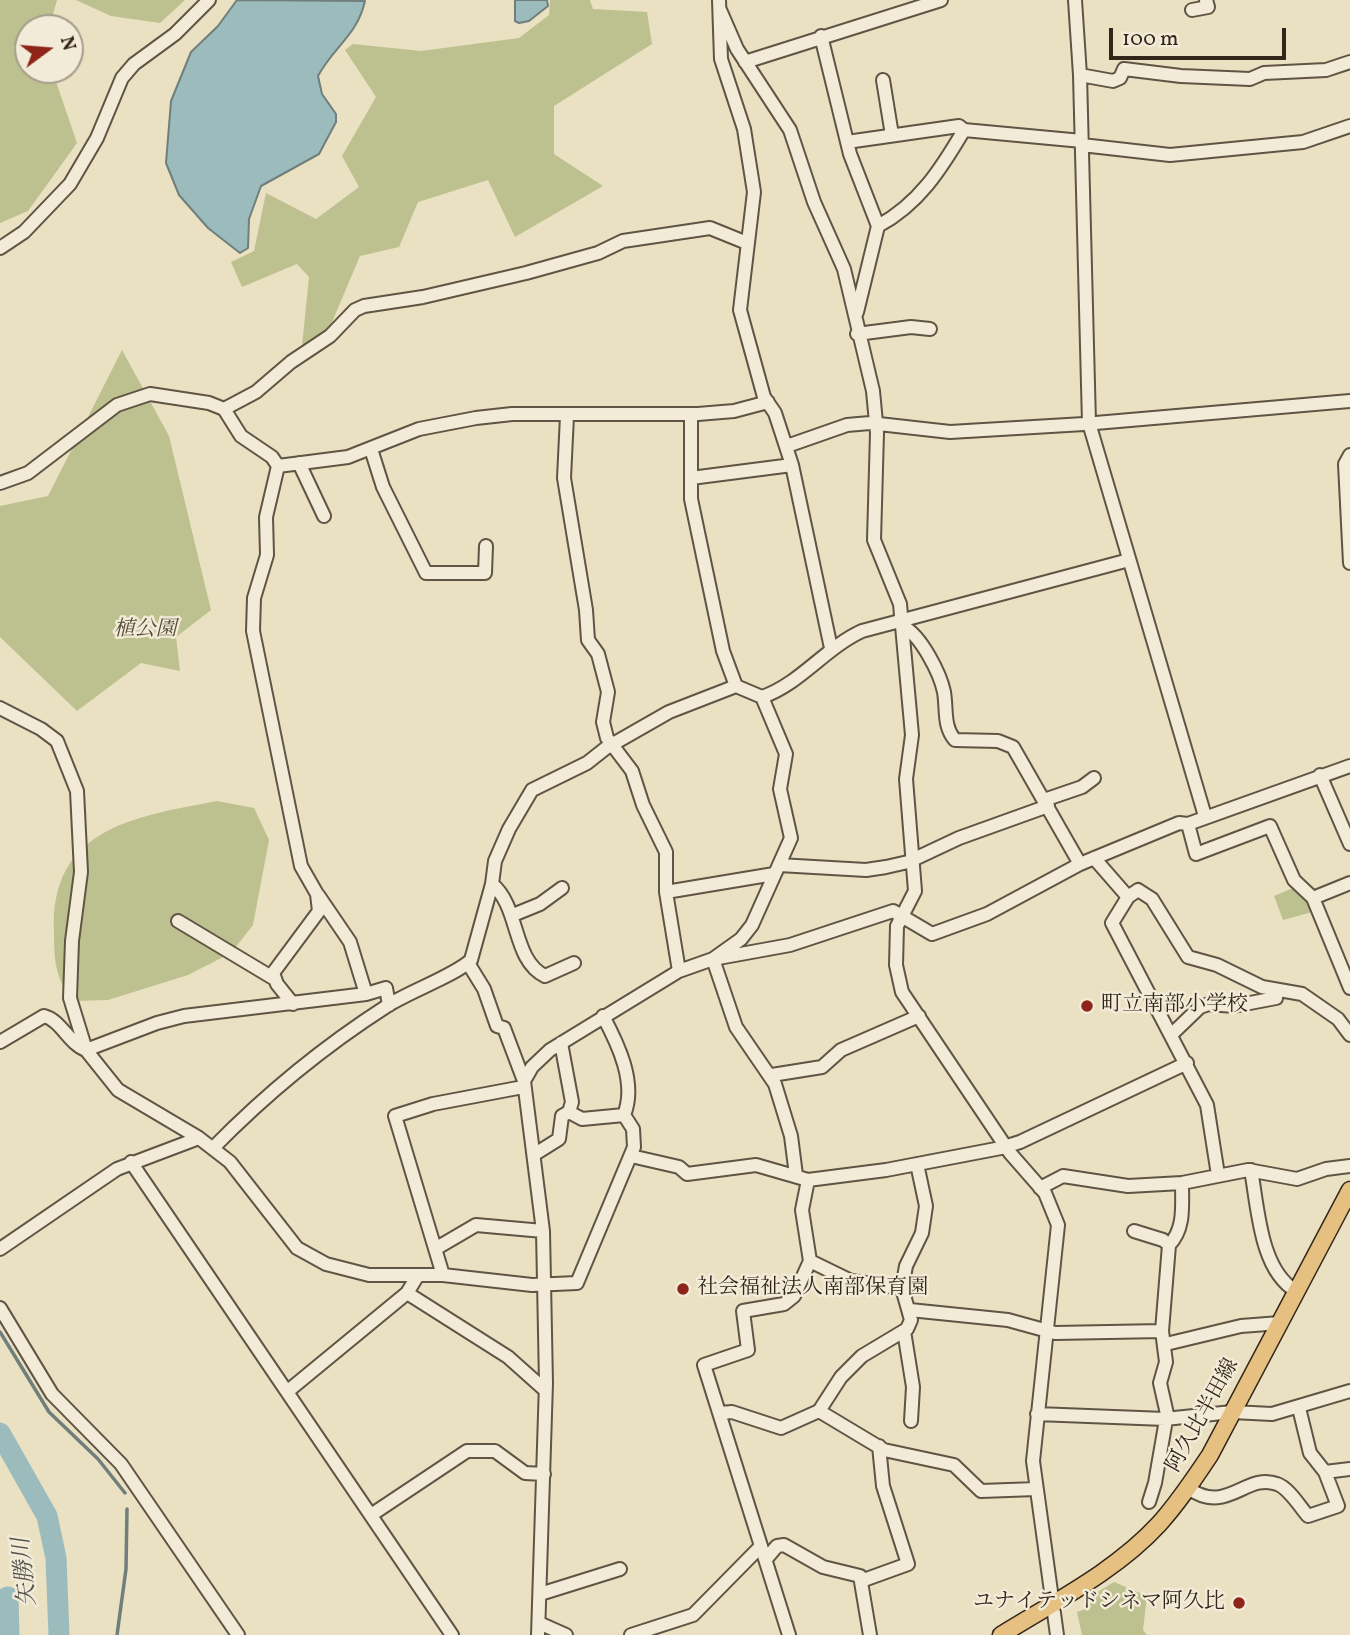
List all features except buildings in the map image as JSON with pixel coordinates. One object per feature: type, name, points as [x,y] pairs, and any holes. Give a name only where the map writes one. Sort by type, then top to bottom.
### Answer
[{"type":"main road","name":"阿久比半田線","points":[[1001,1635],[1134,1546],[1158,1525],[1188,1488],[1348,1200]]},
{"type":"street","points":[[0,248],[24,232],[70,184],[97,138],[122,78],[134,64],[175,34],[209,0]]},
{"type":"street","points":[[745,62],[941,0]]},
{"type":"street","points":[[1075,0],[1080,75],[1089,423],[1205,816]]},
{"type":"street","points":[[1192,10],[1208,6],[1206,0]]},
{"type":"street","points":[[720,5],[745,62],[790,130],[814,202],[844,269],[873,391],[877,424],[874,540],[900,604],[912,735],[906,779],[915,891],[901,914],[896,936],[896,965],[902,992],[1006,1147],[1040,1188],[1053,1209],[1058,1225],[1033,1461],[1057,1635]]},
{"type":"street","points":[[720,5],[720,59],[744,129],[754,192],[740,310],[768,402],[787,446],[831,648]]},
{"type":"street","points":[[821,36],[846,142],[878,226],[860,293],[857,328]]},
{"type":"street","points":[[1080,75],[1113,81],[1120,78],[1124,69],[1181,76],[1250,79],[1264,73],[1326,70],[1350,62]]},
{"type":"street","points":[[883,80],[892,135]]},
{"type":"street","points":[[846,142],[959,126],[964,130],[1170,155],[1303,142],[1350,126]]},
{"type":"street","points":[[878,226],[920,195],[941,169],[964,130]]},
{"type":"street","points":[[224,409],[256,392],[291,362],[330,336],[355,310],[363,306],[423,298],[526,273],[598,253],[623,241],[710,228],[747,243]]},
{"type":"street","points":[[857,328],[930,329]]},
{"type":"street","points":[[0,483],[28,473],[88,424],[131,399],[150,394],[209,403],[224,409],[241,436],[272,457],[278,466],[266,517],[267,555],[254,598],[253,631],[302,866],[317,894],[350,942],[366,995]]},
{"type":"street","points":[[787,446],[847,425],[877,424],[950,432],[1350,401]]},
{"type":"street","points":[[278,466],[348,457],[419,429],[512,414],[691,414],[734,411],[768,402]]},
{"type":"street","points":[[691,414],[693,510],[715,613],[736,686]]},
{"type":"street","points":[[567,416],[564,478],[586,610],[588,640],[598,654],[607,683],[609,701],[603,722],[612,745],[632,771],[643,805],[666,852],[666,892],[679,971]]},
{"type":"street","points":[[371,449],[383,486],[426,573],[485,573],[486,546]]},
{"type":"street","points":[[1350,455],[1345,464],[1350,563]]},
{"type":"street","points":[[299,463],[324,516]]},
{"type":"street","points":[[691,478],[792,465]]},
{"type":"street","points":[[213,1148],[279,1084],[325,1047],[389,1004],[468,963],[502,841],[532,790],[587,763],[612,745],[670,712],[736,686],[762,697],[781,691],[831,648],[862,631],[903,623],[1129,560]]},
{"type":"street","points":[[903,623],[914,632],[943,689],[947,731],[955,740],[998,740],[1013,747],[1080,864]]},
{"type":"street","points":[[713,959],[740,939],[752,925],[791,838],[780,789],[786,754],[762,697]]},
{"type":"street","points":[[0,708],[57,741],[77,790],[81,872],[72,941],[70,998],[86,1050],[118,1090],[213,1148],[244,1176],[298,1248],[326,1264],[369,1276],[443,1275],[544,1284],[577,1283],[631,1156],[635,1137],[624,1115],[629,1093],[626,1079],[615,1039],[603,1016]]},
{"type":"street","points":[[443,1275],[396,1116],[433,1104],[524,1084],[540,1058],[603,1016],[679,971],[713,959],[790,945],[893,911],[932,934],[987,914],[1094,858],[1179,824],[1188,824],[1350,766]]},
{"type":"street","points":[[1320,775],[1350,844]]},
{"type":"street","points":[[666,892],[776,870],[866,870],[914,859],[1082,787],[1094,778]]},
{"type":"street","points":[[1188,824],[1196,854],[1270,826],[1294,880],[1313,898],[1350,988]]},
{"type":"street","points":[[1094,858],[1128,897]]},
{"type":"street","points":[[1313,898],[1350,883]]},
{"type":"street","points":[[492,884],[500,890],[513,915],[526,955],[540,973],[545,976],[574,962]]},
{"type":"street","points":[[513,915],[540,904],[562,888]]},
{"type":"street","points":[[1219,1175],[1209,1130],[1207,1105],[1112,923],[1128,897],[1139,890],[1152,899],[1188,957],[1217,965],[1262,987],[1302,994],[1338,1019],[1350,1035]]},
{"type":"street","points":[[273,978],[276,965],[319,911],[317,894]]},
{"type":"street","points":[[178,921],[192,932],[273,978],[293,1004]]},
{"type":"street","points":[[713,959],[736,1027],[772,1075],[802,1177],[802,1210],[810,1261],[789,1303],[743,1311],[748,1350],[704,1365],[789,1635]]},
{"type":"street","points":[[468,963],[484,989],[497,1026],[505,1028],[524,1084],[535,1154],[543,1231],[545,1390],[538,1629],[566,1635]]},
{"type":"street","points":[[0,1042],[40,1018],[49,1017],[78,1047],[86,1050],[157,1023],[184,1016],[366,995],[386,988],[389,1004]]},
{"type":"street","points":[[1172,1034],[1200,1007],[1209,1004],[1234,1006],[1276,998],[1277,990]]},
{"type":"street","points":[[772,1075],[822,1067],[841,1050],[919,1016]]},
{"type":"street","points":[[535,1154],[559,1139],[562,1116],[569,1112],[572,1102],[561,1043]]},
{"type":"street","points":[[631,1156],[679,1167],[687,1174],[757,1165],[802,1177],[917,1164],[1006,1147],[1187,1063]]},
{"type":"street","points":[[569,1112],[582,1119],[624,1115]]},
{"type":"street","points":[[0,1249],[131,1162],[199,1138]]},
{"type":"street","points":[[131,1162],[452,1635]]},
{"type":"street","points":[[720,1413],[732,1412],[781,1428],[819,1411],[841,1377],[862,1356],[904,1331],[911,1320],[902,1287],[906,1266],[922,1233],[926,1206],[917,1164]]},
{"type":"street","points":[[1040,1188],[1063,1176],[1128,1186],[1182,1183],[1251,1170],[1297,1179],[1326,1169],[1350,1166]]},
{"type":"street","points":[[1251,1170],[1262,1234],[1283,1284],[1296,1292]]},
{"type":"street","points":[[1169,1245],[1176,1240],[1181,1225],[1182,1183]]},
{"type":"street","points":[[435,1249],[476,1225],[543,1231]]},
{"type":"street","points":[[1134,1231],[1163,1240],[1169,1245]]},
{"type":"street","points":[[1149,1502],[1166,1419],[1160,1383],[1169,1245]]},
{"type":"street","points":[[810,1261],[851,1281],[902,1287]]},
{"type":"street","points":[[288,1391],[407,1293],[418,1275]]},
{"type":"street","points":[[407,1293],[508,1357],[545,1390]]},
{"type":"street","points":[[0,1308],[52,1394],[121,1464],[238,1635]]},
{"type":"street","points":[[909,1310],[1008,1320],[1055,1333],[1164,1338],[1280,1323]]},
{"type":"street","points":[[904,1331],[913,1387],[911,1421]]},
{"type":"street","points":[[1037,1414],[1166,1419],[1232,1412],[1272,1414],[1350,1391]]},
{"type":"street","points":[[1188,1488],[1203,1499],[1255,1485],[1276,1483],[1308,1516],[1338,1506],[1325,1472],[1310,1453],[1299,1408]]},
{"type":"street","points":[[819,1411],[879,1446],[954,1465],[981,1491],[1036,1489]]},
{"type":"street","points":[[861,1581],[908,1564],[883,1486],[879,1446]]},
{"type":"street","points":[[371,1515],[467,1451],[495,1451],[525,1473],[544,1474]]},
{"type":"street","points":[[1325,1472],[1350,1469]]},
{"type":"street","points":[[766,1559],[777,1546],[784,1545],[823,1567],[860,1576],[870,1635]]},
{"type":"street","points":[[631,1635],[693,1615],[761,1546]]},
{"type":"street","points":[[540,1594],[620,1569]]},
{"type":"green space","points":[[0,0],[57,0],[53,14],[14,14],[14,84],[57,84],[77,143],[28,211],[0,223]]},
{"type":"green space","points":[[76,0],[185,0],[160,23],[111,16]]},
{"type":"green space","points":[[550,0],[590,0],[593,9],[647,12],[652,44],[554,106],[554,154],[603,186],[515,237],[488,180],[418,202],[399,247],[360,256],[330,327],[302,346],[309,277],[297,264],[242,287],[231,262],[254,251],[266,193],[316,219],[359,187],[342,156],[376,97],[345,50],[353,44],[421,51],[519,38],[549,15]]},
{"type":"green space","name":"植公園","points":[[122,350],[169,436],[211,610],[176,637],[180,671],[141,663],[77,711],[0,637],[0,506],[48,496]]},
{"type":"green space","points":[[217,801],[254,808],[269,840],[253,925],[231,953],[188,975],[108,1000],[75,1001],[63,986],[54,952],[56,897],[66,870],[82,849],[103,834],[128,822]]},
{"type":"green space","points":[[1293,888],[1307,902],[1312,912],[1283,920],[1274,896]]},
{"type":"green space","points":[[1114,1582],[1147,1596],[1143,1630],[1147,1635],[1082,1635],[1077,1612],[1091,1607],[1088,1598]]},
{"type":"water","points":[[237,0],[365,1],[357,23],[318,76],[322,94],[336,114],[336,122],[319,154],[261,186],[249,219],[248,248],[240,253],[208,228],[179,195],[166,163],[171,101],[191,52],[218,26]]},
{"type":"water","points":[[515,0],[547,0],[548,6],[529,21],[519,23],[515,21]]},
{"type":"waterway","points":[[0,1332],[49,1412],[98,1459],[125,1493]]},
{"type":"waterway","name":"矢勝川","points":[[0,1433],[47,1516],[56,1558],[59,1635]]},
{"type":"waterway","points":[[117,1635],[126,1569],[127,1509]]},
{"type":"waterway","points":[[0,1601],[8,1597],[9,1635]]},
{"type":"waterway","points":[[0,1603],[7,1600],[9,1635]]},
{"type":"place","name":"町立南部小学校","points":[[1087,1006]]},
{"type":"place","name":"社会福祉法人南部保育園","points":[[683,1289]]},
{"type":"place","name":"ユナイテッドシネマ阿久比","points":[[1239,1603]]}]
